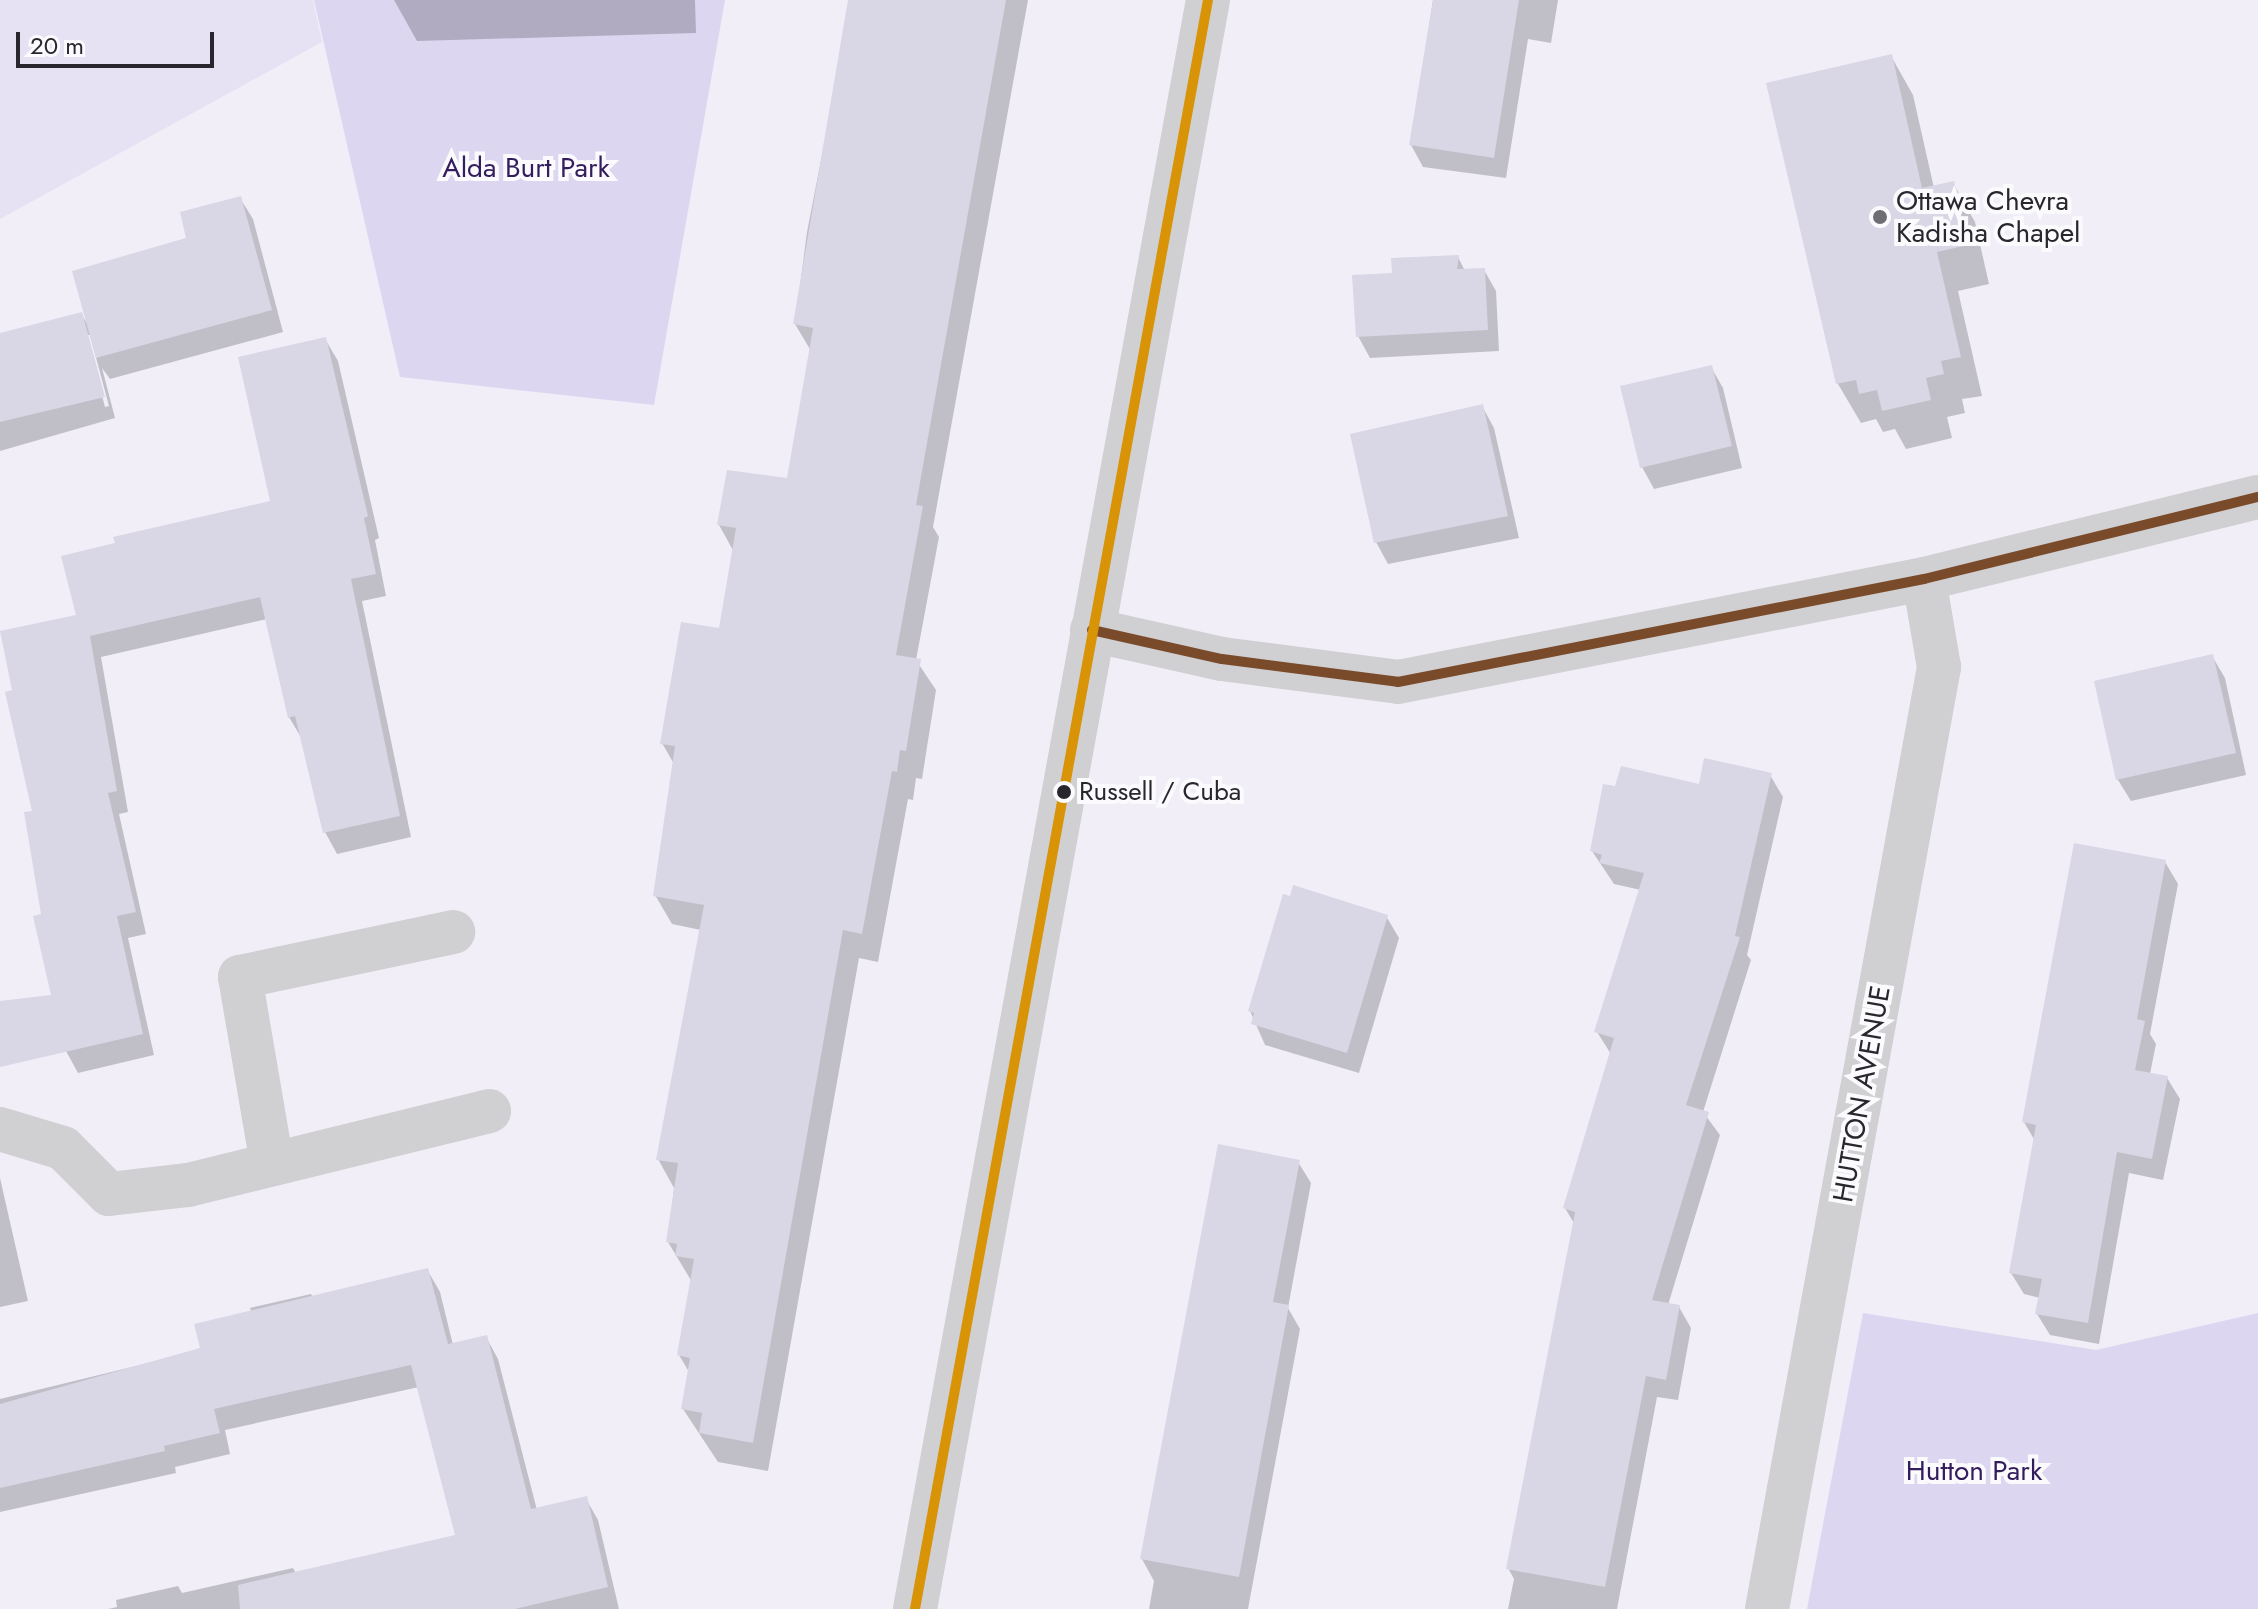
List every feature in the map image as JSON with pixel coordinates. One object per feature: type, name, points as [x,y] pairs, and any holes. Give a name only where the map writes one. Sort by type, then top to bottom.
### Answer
[{"type":"street","points":[[915,1609],[1208,0]]},
{"type":"street","points":[[1092,630],[1222,659],[1398,682],[1924,579],[2258,497]]},
{"type":"street","name":"HUTTON AVENUE","points":[[1767,1609],[1939,667],[1924,579]]},
{"type":"street","points":[[272,1164],[240,977],[453,932]]},
{"type":"street","points":[[0,1129],[63,1148],[109,1194],[188,1185],[489,1111]]},
{"type":"shaded area","points":[[0,0],[313,0],[322,42],[0,219]]},
{"type":"green space","name":"Alda Burt Park","points":[[314,0],[725,0],[654,405],[400,377]]},
{"type":"green space","name":"Hutton Park","points":[[1863,1313],[2096,1350],[2258,1313],[2258,1609],[1807,1609]]},
{"type":"building","points":[[848,0],[1006,0],[916,505],[923,506],[896,655],[921,659],[906,751],[900,750],[897,772],[892,771],[862,934],[843,930],[753,1443],[699,1433],[702,1413],[681,1409],[690,1358],[677,1355],[694,1259],[675,1256],[677,1244],[666,1242],[678,1163],[656,1160],[704,905],[653,896],[675,746],[660,744],[681,622],[719,628],[736,528],[717,525],[727,470],[787,478],[813,328],[793,324]]},
{"type":"building","points":[[1433,0],[1519,0],[1494,158],[1409,145]]},
{"type":"building","name":"Ottawa Chevra Kadisha Chapel","points":[[1892,54],[1922,188],[1954,181],[1968,245],[1937,252],[1961,357],[1941,361],[1944,374],[1926,378],[1931,400],[1882,411],[1877,390],[1859,394],[1856,380],[1836,384],[1766,83]]},
{"type":"building","points":[[241,196],[272,310],[96,358],[72,271],[186,238],[180,212]]},
{"type":"building","points":[[1459,255],[1457,269],[1485,268],[1488,330],[1356,337],[1352,275],[1392,273],[1391,258]]},
{"type":"building","points":[[82,312],[105,397],[0,422],[0,333]]},
{"type":"building","points":[[326,337],[368,516],[364,518],[376,574],[351,579],[400,816],[323,833],[295,716],[288,718],[260,597],[90,636],[117,791],[108,793],[136,912],[117,916],[143,1034],[0,1067],[0,1001],[51,995],[33,916],[41,914],[24,812],[32,811],[5,692],[12,690],[0,631],[76,615],[61,556],[115,543],[113,537],[270,501],[238,357]]},
{"type":"building","points":[[1712,365],[1732,446],[1640,468],[1620,386]]},
{"type":"building","points":[[1483,404],[1508,516],[1374,543],[1350,434]]},
{"type":"building","points":[[2213,654],[2236,753],[2116,780],[2094,681]]},
{"type":"building","points":[[1704,758],[1772,773],[1735,936],[1740,937],[1686,1105],[1709,1112],[1652,1300],[1680,1305],[1666,1380],[1646,1376],[1605,1587],[1506,1569],[1575,1212],[1563,1208],[1614,1038],[1594,1032],[1644,873],[1599,863],[1602,855],[1590,851],[1603,784],[1615,786],[1621,766],[1699,784]]},
{"type":"building","points":[[2074,843],[2166,860],[2137,1019],[2145,1021],[2135,1070],[2168,1076],[2152,1159],[2117,1152],[2088,1323],[2035,1314],[2042,1279],[2009,1273],[2036,1125],[2022,1122]]},
{"type":"building","points":[[1293,885],[1388,915],[1347,1053],[1251,1024],[1254,1013],[1248,1011],[1283,894],[1290,896]]},
{"type":"building","points":[[1218,1144],[1300,1160],[1273,1302],[1289,1305],[1239,1577],[1140,1559]]},
{"type":"building","points":[[428,1268],[448,1344],[487,1335],[531,1509],[587,1496],[608,1587],[515,1609],[240,1609],[238,1585],[455,1535],[411,1365],[214,1409],[220,1433],[164,1446],[165,1451],[0,1488],[0,1404],[200,1348],[194,1324]]},
{"type":"transit line","points":[[915,1609],[1208,0]]},
{"type":"transit line","points":[[1092,630],[1222,659],[1398,682],[1924,579],[2258,497]]},
{"type":"place","name":"Ottawa Chevra Kadisha Chapel","points":[[1880,217]]},
{"type":"place","name":"Russell / Cuba","points":[[1064,792]]}]
